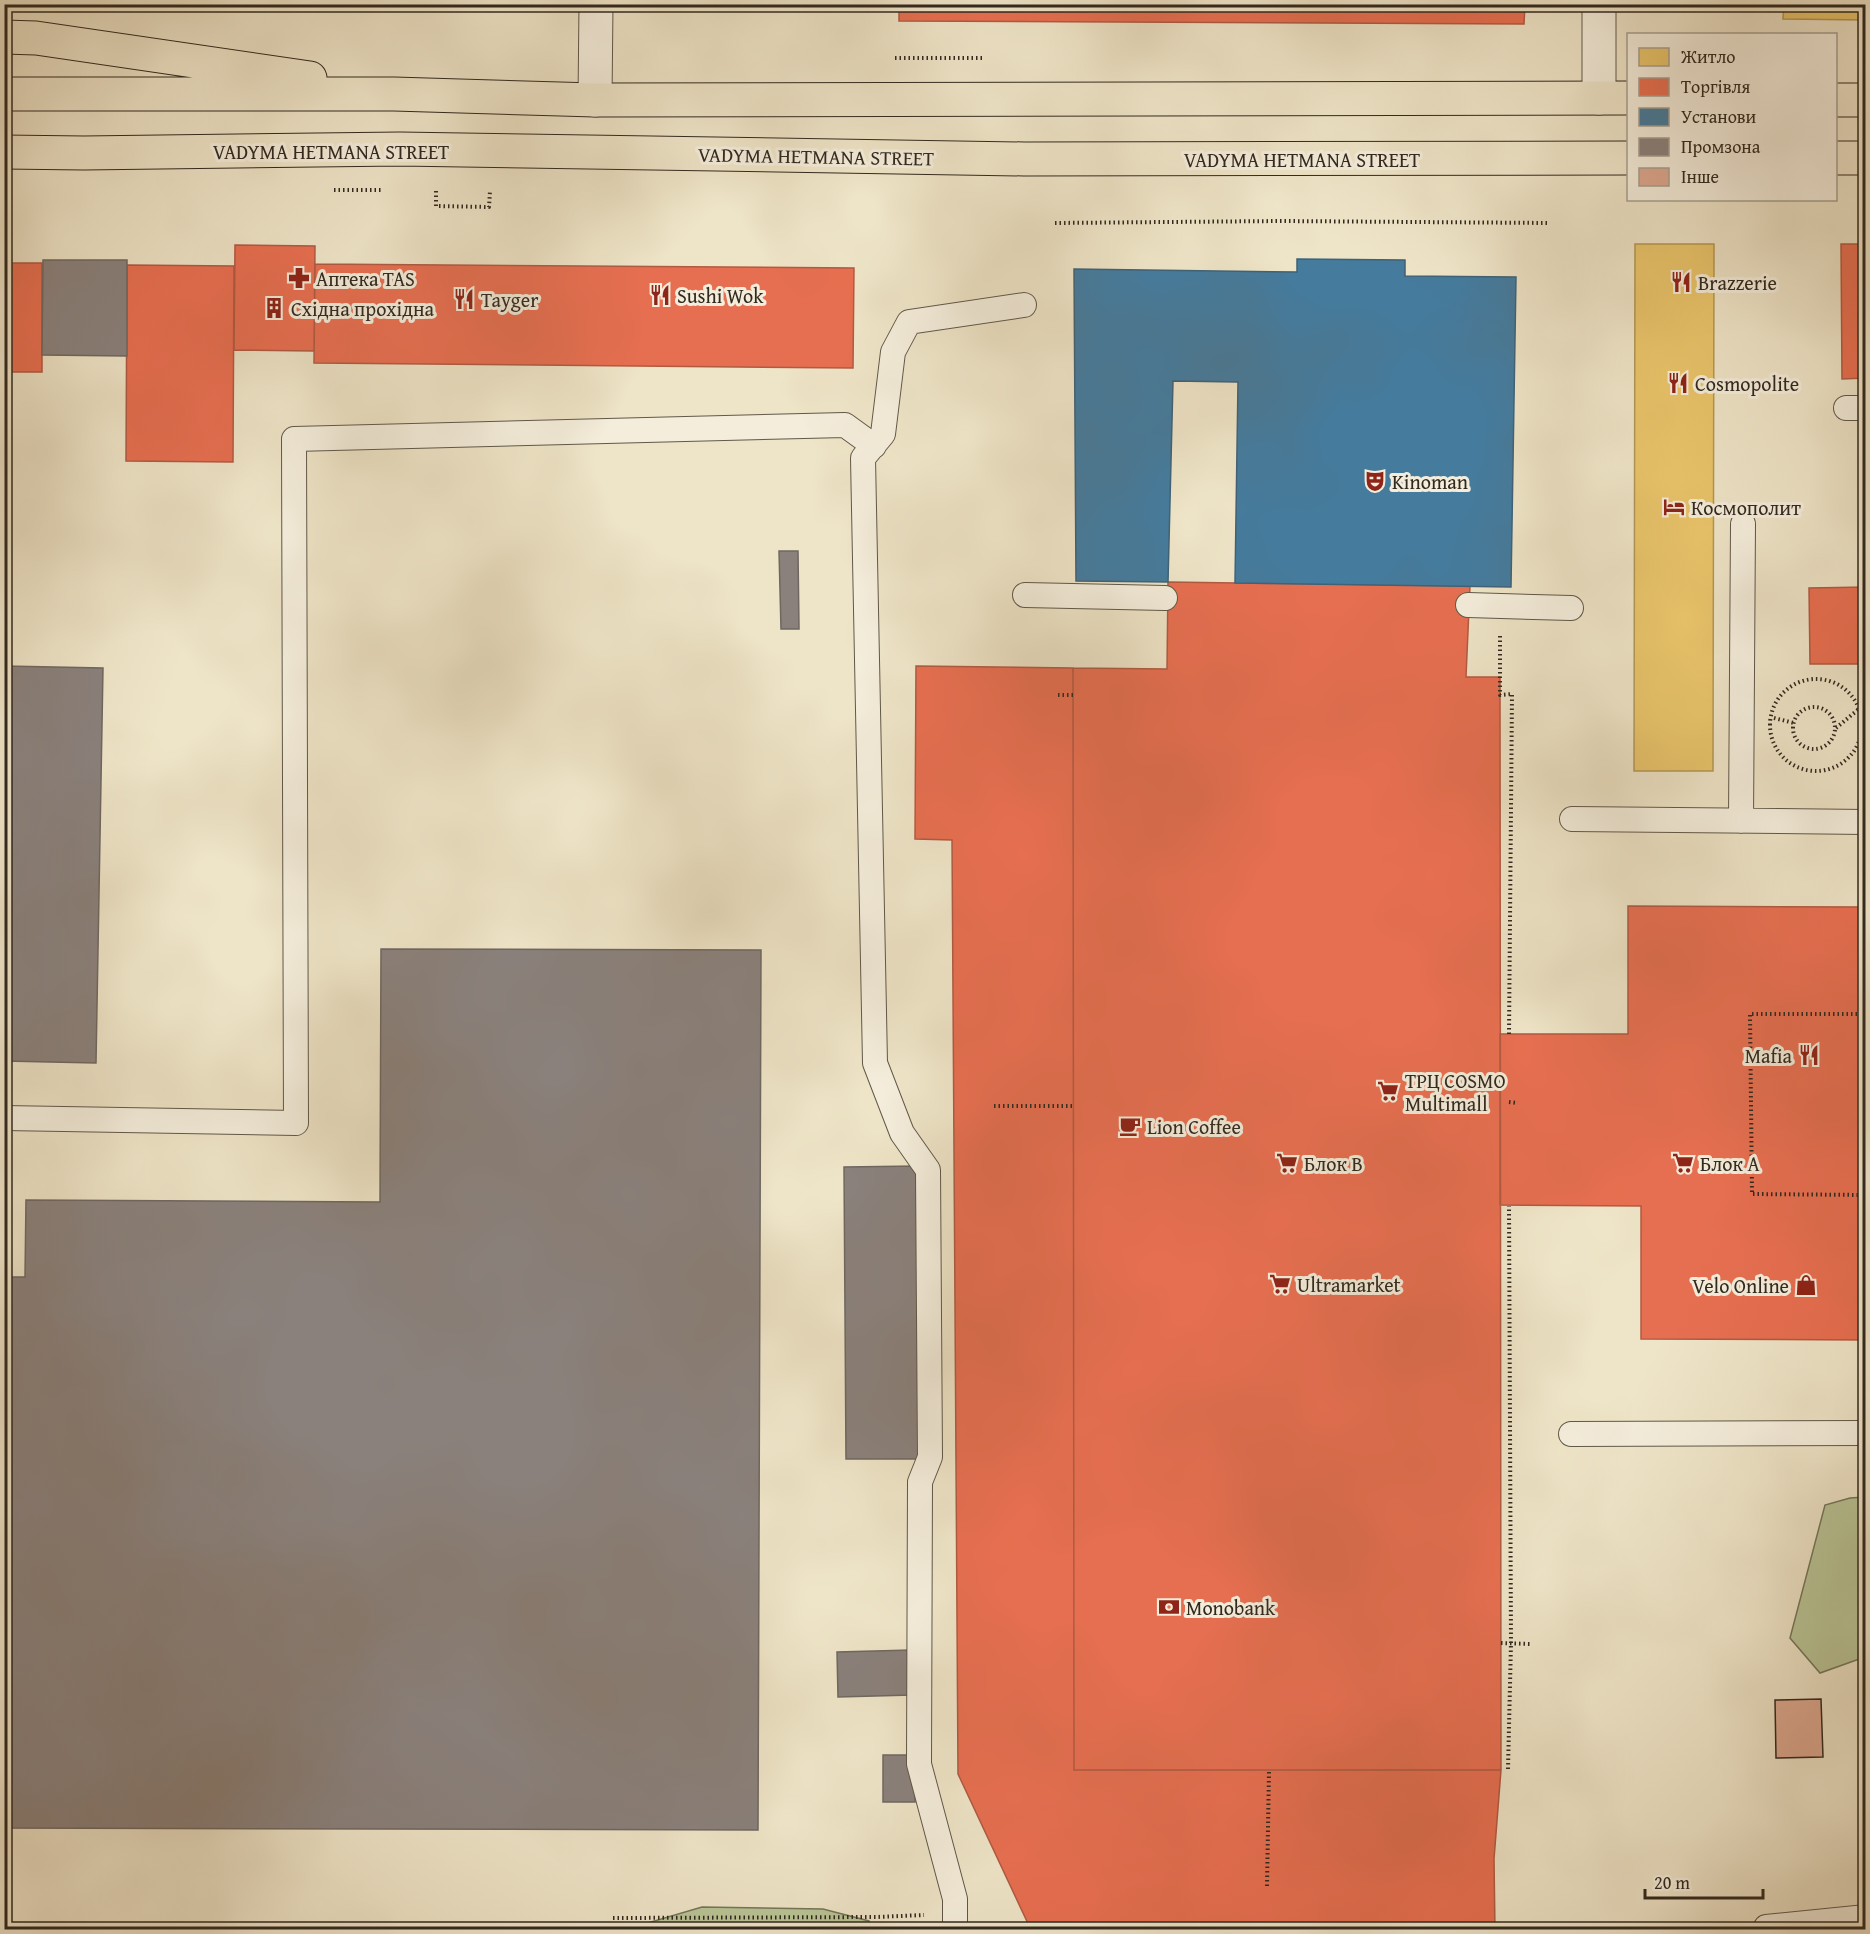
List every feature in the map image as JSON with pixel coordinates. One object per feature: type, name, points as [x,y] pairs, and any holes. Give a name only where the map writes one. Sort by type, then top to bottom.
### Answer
[{"type":"main road","points":[[4,37],[36,38],[277,72],[394,94]]},
{"type":"main road","points":[[4,94],[394,94],[595,100],[1614,98]]},
{"type":"main road","points":[[1837,100],[1866,100]]},
{"type":"main road","name":"VADYMA HETMANA STREET","points":[[4,152],[400,149],[1024,159],[1627,158]]},
{"type":"main road","points":[[1837,158],[1866,158]]},
{"type":"street","points":[[595,100],[596,4]]},
{"type":"street","points":[[1599,4],[1614,98]]},
{"type":"lane","points":[[956,1922],[955,1899],[919,1764],[920,1482],[930,1457],[928,1170],[902,1133],[875,1063],[863,458],[883,434],[893,352],[909,322],[1024,305]]},
{"type":"lane","points":[[4,1118],[296,1123],[294,439],[845,425],[873,446]]},
{"type":"lane","points":[[1741,821],[1743,524]]},
{"type":"lane","points":[[1025,595],[1165,598]]},
{"type":"lane","points":[[1468,605],[1571,608]]},
{"type":"lane","points":[[1572,819],[1866,822]]},
{"type":"lane","points":[[1571,1434],[1866,1433]]},
{"type":"lane","points":[[1766,1929],[1766,1927],[1866,1917]]},
{"type":"path","points":[[252,4],[252,11]]},
{"type":"path","points":[[396,10],[503,8]]},
{"type":"path","points":[[895,58],[984,58]]},
{"type":"path","points":[[436,191],[436,206],[489,207],[490,191]]},
{"type":"path","points":[[1054,223],[1293,221],[1550,223]]},
{"type":"path","points":[[1500,628],[1500,695],[1512,694],[1509,1034]]},
{"type":"path","points":[[1820,680],[1836,684],[1850,694],[1859,709],[1862,723],[1855,749],[1846,760],[1834,768],[1806,771],[1782,757],[1774,745],[1770,732],[1770,717],[1776,701],[1787,689],[1802,681],[1820,680]]},
{"type":"path","points":[[1058,694],[1073,695]]},
{"type":"path","points":[[1836,728],[1866,703]]},
{"type":"path","points":[[1816,707],[1826,711],[1833,718],[1836,728],[1827,746],[1817,750],[1807,748],[1799,742],[1794,733],[1794,723],[1798,714],[1816,707]]},
{"type":"path","points":[[1770,717],[1794,723]]},
{"type":"path","points":[[1866,1014],[1750,1014],[1752,1194],[1866,1195]]},
{"type":"path","points":[[1509,1102],[1518,1103]]},
{"type":"path","points":[[994,1106],[1073,1106]]},
{"type":"path","points":[[1508,1768],[1511,1643],[1509,1206]]},
{"type":"path","points":[[1501,1643],[1530,1644]]},
{"type":"path","points":[[1267,1887],[1269,1770]]},
{"type":"path","points":[[613,1918],[877,1917],[956,1922]]},
{"type":"green space","points":[[1865,1497],[1865,1657],[1820,1673],[1790,1638],[1825,1505],[1850,1498]]},
{"type":"green space","points":[[702,1907],[823,1909],[869,1921],[872,1929],[644,1929],[644,1924]]},
{"type":"building: Житло","points":[[1784,4],[1866,4],[1866,20],[1783,19]]},
{"type":"building: Житло","name":"Космополит","points":[[1635,244],[1714,244],[1713,771],[1634,771]]},
{"type":"building: Торгівля","points":[[899,4],[1525,4],[1524,24],[899,21]]},
{"type":"building: Торгівля","points":[[1841,244],[1866,244],[1866,378],[1842,379]]},
{"type":"building: Торгівля","name":"Східна прохідна","points":[[235,245],[315,246],[314,351],[234,350]]},
{"type":"building: Торгівля","points":[[4,263],[42,263],[42,372],[4,372]]},
{"type":"building: Торгівля","points":[[315,264],[854,268],[853,368],[314,363]]},
{"type":"building: Торгівля","points":[[127,265],[234,266],[233,462],[126,461]]},
{"type":"building: Торгівля","name":"Блок B","points":[[1168,582],[1470,586],[1466,677],[1500,677],[1501,1770],[1074,1770],[1073,668],[1167,669]]},
{"type":"building: Торгівля","points":[[1866,587],[1866,664],[1810,664],[1809,588]]},
{"type":"building: Торгівля","points":[[916,666],[1073,668],[1074,1770],[1501,1770],[1494,1859],[1495,1930],[1031,1930],[958,1774],[952,840],[915,839]]},
{"type":"building: Торгівля","name":"Блок A","points":[[1628,906],[1866,907],[1866,1340],[1641,1339],[1641,1206],[1500,1205],[1500,1034],[1628,1034]]},
{"type":"building: Установи","name":"Kinoman","points":[[1297,259],[1405,260],[1405,276],[1516,277],[1511,587],[1235,583],[1238,382],[1173,381],[1168,582],[1076,581],[1074,269],[1297,272]]},
{"type":"building: Промзона","points":[[43,260],[127,260],[127,356],[42,355]]},
{"type":"building: Промзона","points":[[779,551],[798,551],[799,629],[781,629]]},
{"type":"building: Промзона","points":[[4,666],[103,668],[96,1063],[4,1061]]},
{"type":"building: Промзона","points":[[381,949],[761,950],[758,1830],[4,1828],[4,1277],[25,1277],[26,1200],[380,1202]]},
{"type":"building: Промзона","points":[[917,1166],[919,1459],[846,1459],[844,1167]]},
{"type":"building: Промзона","points":[[911,1650],[912,1695],[838,1697],[837,1652]]},
{"type":"building: Промзона","points":[[883,1755],[915,1755],[915,1802],[883,1802]]},
{"type":"building: Інше","points":[[1821,1699],[1823,1757],[1776,1758],[1775,1700]]},
{"type":"place","name":"Аптека TAS","points":[[299,278]]},
{"type":"place","name":"Brazzerie","points":[[1681,282]]},
{"type":"place","name":"Sushi Wok","points":[[660,295]]},
{"type":"place","name":"Tayger","points":[[464,299]]},
{"type":"place","name":"Східна прохідна","points":[[274,308]]},
{"type":"place","name":"Cosmopolite","points":[[1678,383]]},
{"type":"place","name":"Kinoman","points":[[1375,481]]},
{"type":"place","name":"Космополит","points":[[1674,507]]},
{"type":"place","name":"Mafia","points":[[1809,1055]]},
{"type":"place","name":"ТРЦ COSMO Multimall","points":[[1388,1091]]},
{"type":"place","name":"Lion Coffee","points":[[1130,1126]]},
{"type":"place","name":"Блок B","points":[[1287,1163]]},
{"type":"place","name":"Блок A","points":[[1683,1163]]},
{"type":"place","name":"Ultramarket","points":[[1280,1284]]},
{"type":"place","name":"Velo Online","points":[[1806,1285]]},
{"type":"place","name":"Monobank","points":[[1169,1607]]}]
